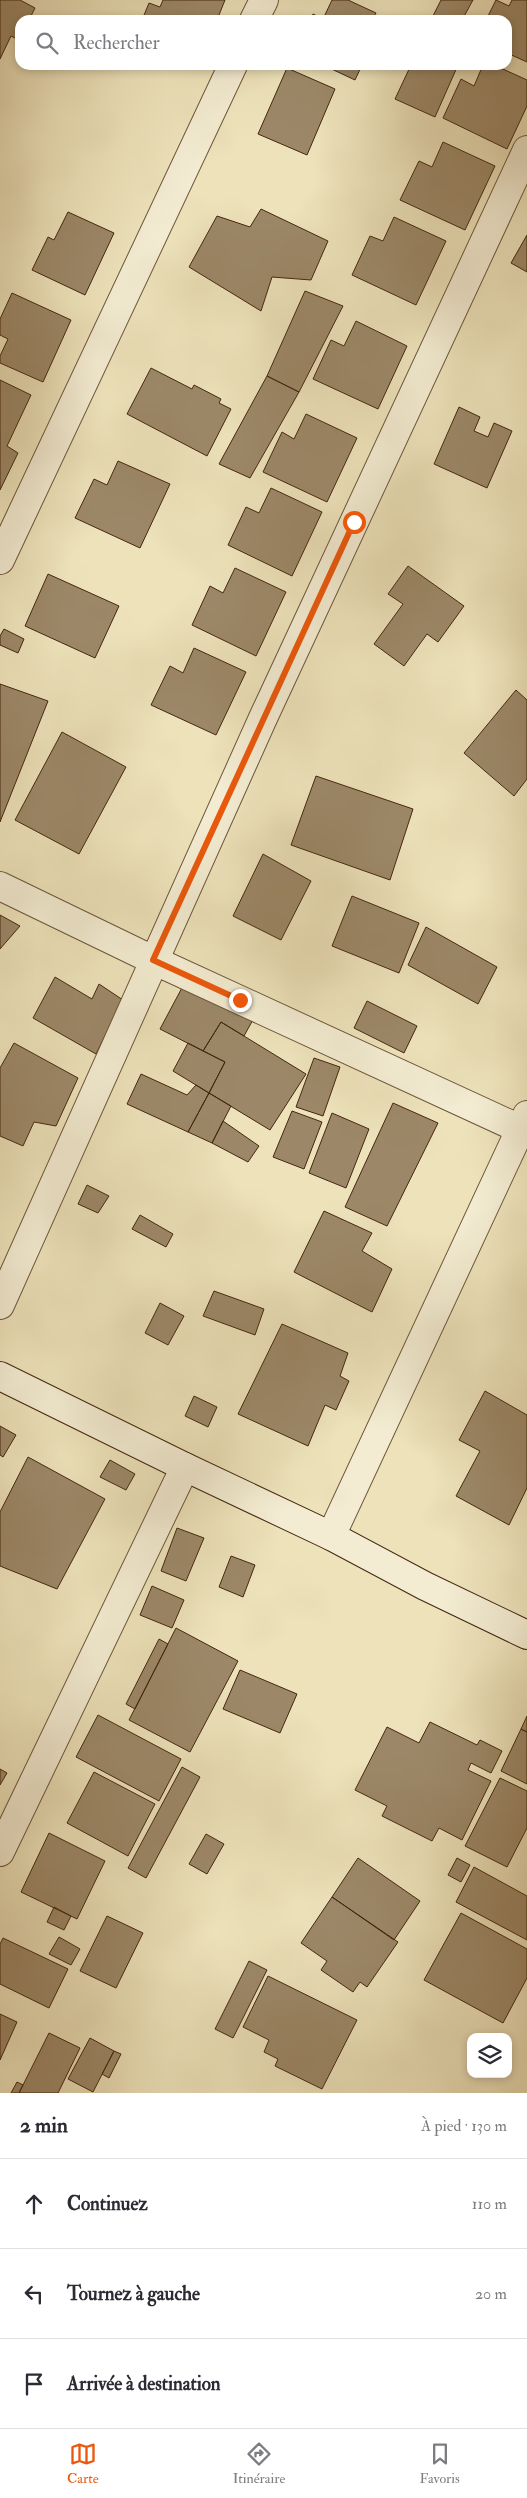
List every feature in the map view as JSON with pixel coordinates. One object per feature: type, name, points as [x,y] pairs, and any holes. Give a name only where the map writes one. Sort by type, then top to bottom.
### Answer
[{"type":"street","points":[[256,15],[264,0]]},
{"type":"street","points":[[0,560],[231,70]]},
{"type":"street","points":[[0,1305],[267,709],[527,150]]},
{"type":"street","points":[[0,886],[153,960],[524,1122],[331,1536]]},
{"type":"street","points":[[0,1376],[185,1468],[331,1536],[425,1586],[527,1635]]},
{"type":"street","points":[[0,1852],[185,1468]]},
{"type":"building","points":[[0,0],[20,0],[35,8],[32,15],[15,15],[15,38],[11,36],[0,59]]},
{"type":"building","points":[[163,0],[225,0],[219,15],[144,15],[149,3],[160,7]]},
{"type":"building","points":[[332,0],[348,0],[376,13],[375,15],[325,15]]},
{"type":"building","points":[[441,0],[473,0],[465,15],[434,15]]},
{"type":"building","points":[[496,0],[509,6],[512,0],[527,0],[527,62],[512,55],[512,15],[488,15]]},
{"type":"building","points":[[286,70],[292,70],[335,89],[307,155],[258,134]]},
{"type":"building","points":[[334,70],[360,70],[355,80]]},
{"type":"building","points":[[409,70],[456,70],[435,117],[395,99]]},
{"type":"building","points":[[481,70],[505,70],[527,80],[527,106],[507,149],[443,118],[461,79],[474,86]]},
{"type":"building","points":[[443,142],[495,166],[465,230],[400,200],[419,161],[432,167]]},
{"type":"building","points":[[261,209],[328,241],[311,280],[272,277],[261,311],[189,267],[217,216],[250,227]]},
{"type":"building","points":[[68,212],[114,233],[85,295],[32,270],[48,237],[54,240]]},
{"type":"building","points":[[394,217],[446,241],[416,305],[352,275],[370,236],[383,241]]},
{"type":"building","points":[[527,235],[527,272],[511,263]]},
{"type":"building","points":[[305,291],[343,306],[299,392],[267,376]]},
{"type":"building","points":[[12,293],[71,320],[43,382],[0,363],[0,356],[8,339],[0,335],[0,319]]},
{"type":"building","points":[[356,321],[407,346],[378,409],[313,379],[331,340],[344,346]]},
{"type":"building","points":[[151,368],[192,389],[194,385],[221,399],[219,403],[231,409],[207,456],[127,414]]},
{"type":"building","points":[[267,376],[299,392],[250,478],[219,464]]},
{"type":"building","points":[[0,380],[31,395],[7,446],[18,453],[0,490]]},
{"type":"building","points":[[459,407],[480,417],[474,431],[488,437],[494,423],[512,431],[487,488],[434,464]]},
{"type":"building","points":[[306,414],[357,438],[327,502],[263,472],[282,432],[294,439]]},
{"type":"building","points":[[118,461],[170,484],[140,548],[75,518],[94,479],[107,485]]},
{"type":"building","points":[[271,488],[322,512],[292,576],[228,545],[246,507],[259,513]]},
{"type":"building","points":[[408,566],[464,606],[438,642],[427,634],[404,666],[374,644],[403,604],[388,594]]},
{"type":"building","points":[[235,568],[286,592],[256,656],[192,625],[210,586],[223,593]]},
{"type":"building","points":[[48,574],[119,606],[95,658],[25,626]]},
{"type":"building","points":[[4,629],[24,639],[18,653],[0,645],[0,636]]},
{"type":"building","points":[[194,648],[246,672],[216,735],[151,705],[170,666],[183,673]]},
{"type":"building","points":[[0,684],[48,701],[0,822]]},
{"type":"building","points":[[516,690],[527,700],[527,779],[514,796],[464,753]]},
{"type":"building","points":[[62,732],[126,767],[79,854],[15,820]]},
{"type":"building","points":[[316,776],[413,809],[390,880],[291,845]]},
{"type":"building","points":[[263,854],[311,881],[281,940],[233,916]]},
{"type":"building","points":[[352,896],[419,923],[399,973],[332,946]]},
{"type":"building","points":[[0,915],[20,926],[0,949]]},
{"type":"building","points":[[426,927],[497,967],[478,1004],[408,965]]},
{"type":"building","points":[[55,977],[92,999],[99,984],[123,1000],[96,1054],[33,1018]]},
{"type":"building","points":[[184,984],[229,1011],[235,1003],[255,1016],[244,1036],[221,1022],[203,1051],[160,1029]]},
{"type":"building","points":[[367,1001],[417,1026],[404,1053],[354,1028]]},
{"type":"building","points":[[221,1022],[306,1074],[270,1130],[209,1093],[225,1062],[203,1051]]},
{"type":"building","points":[[14,1043],[78,1078],[56,1126],[34,1122],[23,1146],[0,1136],[0,1068]]},
{"type":"building","points":[[188,1043],[225,1062],[209,1093],[173,1071]]},
{"type":"building","points":[[314,1058],[340,1067],[323,1116],[296,1107]]},
{"type":"building","points":[[141,1074],[187,1095],[196,1085],[209,1093],[188,1132],[127,1104]]},
{"type":"building","points":[[209,1093],[231,1106],[212,1143],[188,1132]]},
{"type":"building","points":[[393,1103],[438,1123],[387,1226],[345,1207]]},
{"type":"building","points":[[292,1111],[322,1122],[304,1169],[273,1157]]},
{"type":"building","points":[[332,1113],[369,1129],[346,1188],[309,1173]]},
{"type":"building","points":[[223,1121],[259,1146],[248,1162],[212,1143]]},
{"type":"building","points":[[87,1185],[109,1196],[98,1213],[78,1204]]},
{"type":"building","points":[[324,1211],[372,1233],[362,1251],[392,1269],[372,1312],[294,1272]]},
{"type":"building","points":[[140,1215],[173,1234],[166,1247],[132,1229]]},
{"type":"building","points":[[214,1291],[264,1309],[255,1335],[203,1316]]},
{"type":"building","points":[[160,1303],[184,1316],[168,1345],[145,1333]]},
{"type":"building","points":[[282,1324],[348,1353],[340,1376],[349,1381],[336,1410],[325,1405],[308,1446],[238,1414]]},
{"type":"building","points":[[485,1391],[527,1415],[527,1488],[509,1525],[456,1496],[480,1451],[459,1440]]},
{"type":"building","points":[[194,1396],[217,1407],[208,1427],[185,1416]]},
{"type":"building","points":[[0,1426],[16,1435],[3,1457],[0,1455]]},
{"type":"building","points":[[28,1457],[105,1499],[57,1589],[0,1566],[0,1512]]},
{"type":"building","points":[[110,1460],[135,1474],[126,1490],[100,1477]]},
{"type":"building","points":[[177,1528],[204,1538],[186,1581],[161,1571]]},
{"type":"building","points":[[231,1556],[255,1565],[243,1597],[219,1587]]},
{"type":"building","points":[[152,1586],[184,1600],[172,1628],[140,1615]]},
{"type":"building","points":[[176,1628],[238,1661],[190,1752],[129,1720]]},
{"type":"building","points":[[159,1639],[168,1644],[135,1709],[126,1704]]},
{"type":"building","points":[[240,1670],[297,1694],[280,1733],[223,1709]]},
{"type":"building","points":[[98,1715],[181,1759],[159,1801],[76,1757]]},
{"type":"building","points":[[527,1716],[527,1732],[521,1729]]},
{"type":"building","points":[[430,1722],[477,1745],[480,1740],[502,1751],[491,1773],[471,1763],[468,1770],[491,1781],[462,1840],[439,1828],[432,1841],[382,1816],[387,1806],[355,1790],[387,1727],[419,1743]]},
{"type":"building","points":[[521,1729],[527,1732],[527,1784],[501,1771]]},
{"type":"building","points":[[182,1767],[200,1777],[146,1878],[128,1868]]},
{"type":"building","points":[[0,1769],[7,1773],[0,1785]]},
{"type":"building","points":[[94,1772],[155,1804],[128,1856],[67,1823]]},
{"type":"building","points":[[500,1778],[527,1791],[527,1828],[507,1867],[465,1846]]},
{"type":"building","points":[[49,1833],[105,1861],[77,1919],[21,1892]]},
{"type":"building","points":[[206,1834],[224,1844],[207,1874],[189,1864]]},
{"type":"building","points":[[358,1858],[420,1901],[394,1940],[332,1897]]},
{"type":"building","points":[[457,1858],[470,1865],[461,1882],[448,1875]]},
{"type":"building","points":[[474,1867],[527,1896],[527,1940],[456,1902]]},
{"type":"building","points":[[332,1897],[398,1942],[367,1987],[360,1982],[353,1992],[321,1970],[327,1961],[301,1943]]},
{"type":"building","points":[[54,1907],[71,1916],[64,1930],[47,1922]]},
{"type":"building","points":[[461,1913],[527,1949],[527,1978],[503,2023],[424,1980]]},
{"type":"building","points":[[107,1916],[143,1933],[116,1988],[80,1971]]},
{"type":"building","points":[[59,1937],[80,1949],[71,1965],[49,1954]]},
{"type":"building","points":[[3,1938],[68,1969],[49,2008],[0,1984],[0,1944]]},
{"type":"building","points":[[249,1961],[267,1970],[233,2038],[215,2029]]},
{"type":"building","points":[[268,1976],[357,2020],[322,2089],[275,2066],[278,2059],[264,2052],[269,2040],[243,2027]]},
{"type":"building","points":[[0,2014],[17,2022],[0,2060]]},
{"type":"building","points":[[49,2033],[80,2048],[58,2093],[19,2093]]},
{"type":"building","points":[[90,2038],[114,2051],[93,2092],[68,2079]]},
{"type":"building","points":[[114,2051],[121,2054],[109,2078],[102,2074]]},
{"type":"building","points":[[17,2082],[23,2085],[19,2093],[11,2093]]},
{"type":"route","points":[[240,1000],[153,960],[354,522]]}]
